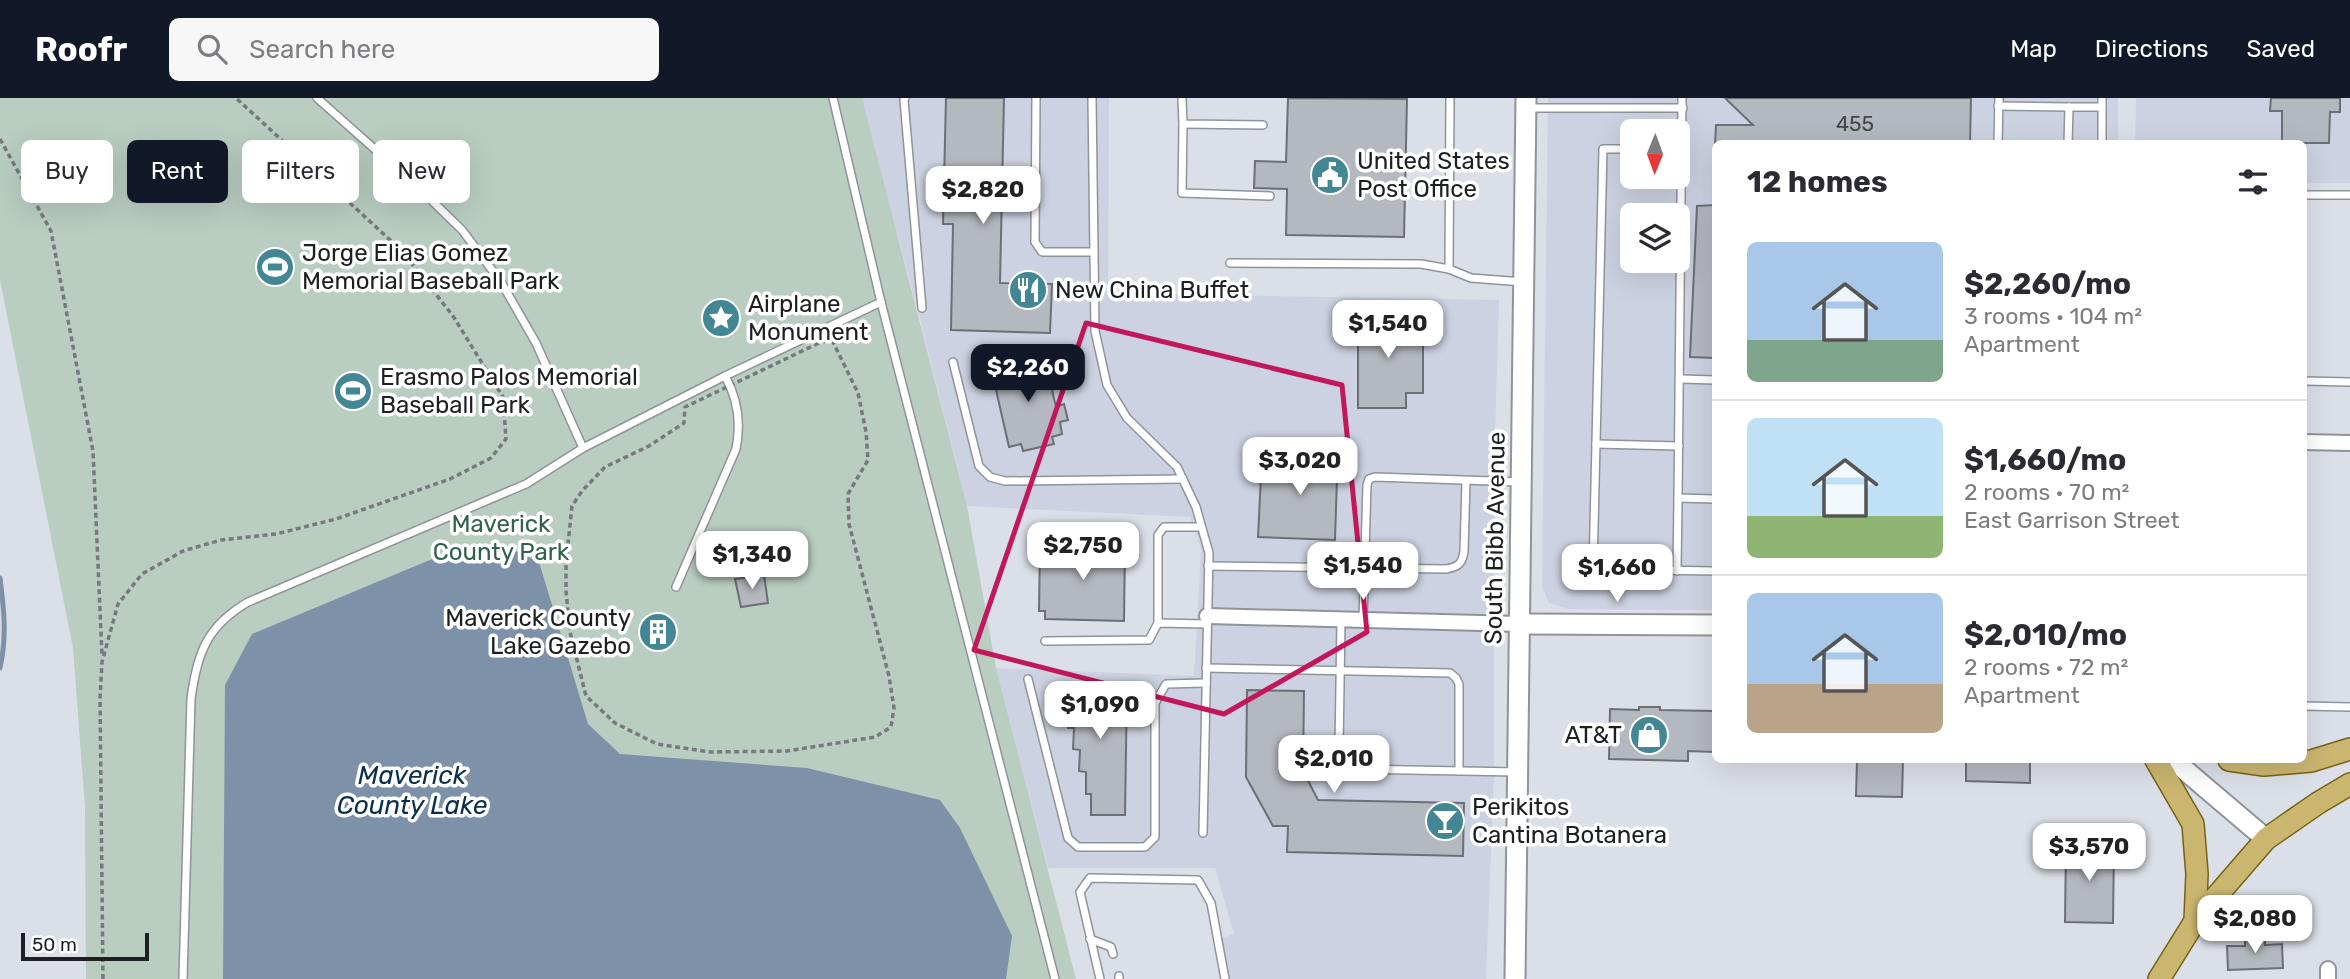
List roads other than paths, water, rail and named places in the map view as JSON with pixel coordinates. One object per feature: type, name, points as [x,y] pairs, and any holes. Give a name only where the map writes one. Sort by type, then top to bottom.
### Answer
[{"type":"main road","name":"South Bibb Avenue","points":[[1515,979],[1526,103]]},
{"type":"main road","points":[[1519,624],[1712,625]]},
{"type":"main road","points":[[2307,761],[2350,749]]},
{"type":"main road","points":[[2158,763],[2193,824],[2197,874],[2195,921]]},
{"type":"main road","points":[[2177,763],[2266,839]]},
{"type":"main road","points":[[2250,763],[2287,763]]},
{"type":"main road","points":[[2159,979],[2195,921],[2266,839],[2318,803],[2350,785]]},
{"type":"street","points":[[2307,442],[2350,443]]},
{"type":"street","points":[[1207,620],[1340,619],[1519,624]]},
{"type":"lane","points":[[317,98],[462,230],[501,282],[536,343],[583,448]]},
{"type":"lane","points":[[833,98],[881,302],[1055,979]]},
{"type":"lane","points":[[905,98],[922,308]]},
{"type":"lane","points":[[1036,98],[1035,242],[1042,252],[1094,252]]},
{"type":"lane","points":[[1092,98],[1095,331],[1107,385],[1127,418],[1177,467],[1196,507],[1209,553],[1203,833]]},
{"type":"lane","points":[[1182,98],[1182,193],[1270,196]]},
{"type":"lane","points":[[1448,269],[1450,98]]},
{"type":"lane","points":[[1682,98],[1682,119]]},
{"type":"lane","points":[[2102,98],[2102,140]]},
{"type":"lane","points":[[1998,140],[1998,102],[2102,107]]},
{"type":"lane","points":[[1526,103],[1683,108]]},
{"type":"lane","points":[[2068,140],[2069,107]]},
{"type":"lane","points":[[1183,124],[1263,125]]},
{"type":"lane","points":[[1620,149],[1603,149],[1593,569],[1712,571]]},
{"type":"lane","points":[[1677,571],[1680,189]]},
{"type":"lane","points":[[2307,195],[2350,195]]},
{"type":"lane","points":[[1230,263],[1421,264],[1448,269],[1471,278],[1523,282]]},
{"type":"lane","points":[[183,979],[191,699],[195,667],[211,633],[231,612],[248,602],[526,484],[583,448],[725,376],[881,302]]},
{"type":"lane","points":[[953,362],[979,466],[990,477],[1005,481],[1182,479]]},
{"type":"lane","points":[[676,587],[736,449],[739,435],[738,413],[734,395],[725,376]]},
{"type":"lane","points":[[1680,379],[1712,380]]},
{"type":"lane","points":[[2307,381],[2350,382]]},
{"type":"lane","points":[[1596,444],[1679,446]]},
{"type":"lane","points":[[1363,620],[1369,479],[1375,477],[1521,482]]},
{"type":"lane","points":[[1208,566],[1364,569],[1457,567],[1464,552],[1466,481]]},
{"type":"lane","points":[[1678,498],[1712,499]]},
{"type":"lane","points":[[1045,641],[1149,640],[1158,623],[1158,536],[1164,527],[1201,527]]},
{"type":"lane","points":[[1340,619],[1339,749],[1344,760],[1354,769],[1518,772]]},
{"type":"lane","points":[[1158,623],[1207,620]]},
{"type":"lane","points":[[1206,668],[1450,673],[1456,677],[1459,684],[1458,771]]},
{"type":"lane","points":[[1028,679],[1068,838],[1078,847],[1145,847],[1154,837],[1155,703],[1166,684],[1206,683]]},
{"type":"lane","points":[[2307,706],[2350,707]]},
{"type":"lane","points":[[1100,979],[1080,892],[1090,878],[1198,880],[1211,903],[1225,979]]},
{"type":"lane","points":[[1090,939],[1111,947],[1113,954]]},
{"type":"water","name":"Maverick County Lake","points":[[501,544],[539,562],[588,724],[620,754],[807,768],[940,800],[960,828],[1012,936],[1006,979],[223,979],[225,685],[252,634],[449,552]]},
{"type":"waterway","points":[[0,578],[4,612],[0,668]]},
{"type":"place","name":"United States Post Office","points":[[1330,175]]},
{"type":"place","name":"Jorge Elias Gomez Memorial Baseball Park","points":[[275,267]]},
{"type":"place","name":"New China Buffet","points":[[1028,290]]},
{"type":"place","name":"Airplane Monument","points":[[721,318]]},
{"type":"place","name":"Erasmo Palos Memorial Baseball Park","points":[[353,391]]},
{"type":"place","name":"Maverick County Lake Gazebo","points":[[658,632]]},
{"type":"place","name":"AT&T","points":[[1649,735]]},
{"type":"place","name":"Perikitos Cantina Botanera","points":[[1445,821]]},
{"type":"park label","name":"Maverick County Park","points":[[501,538]]}]
